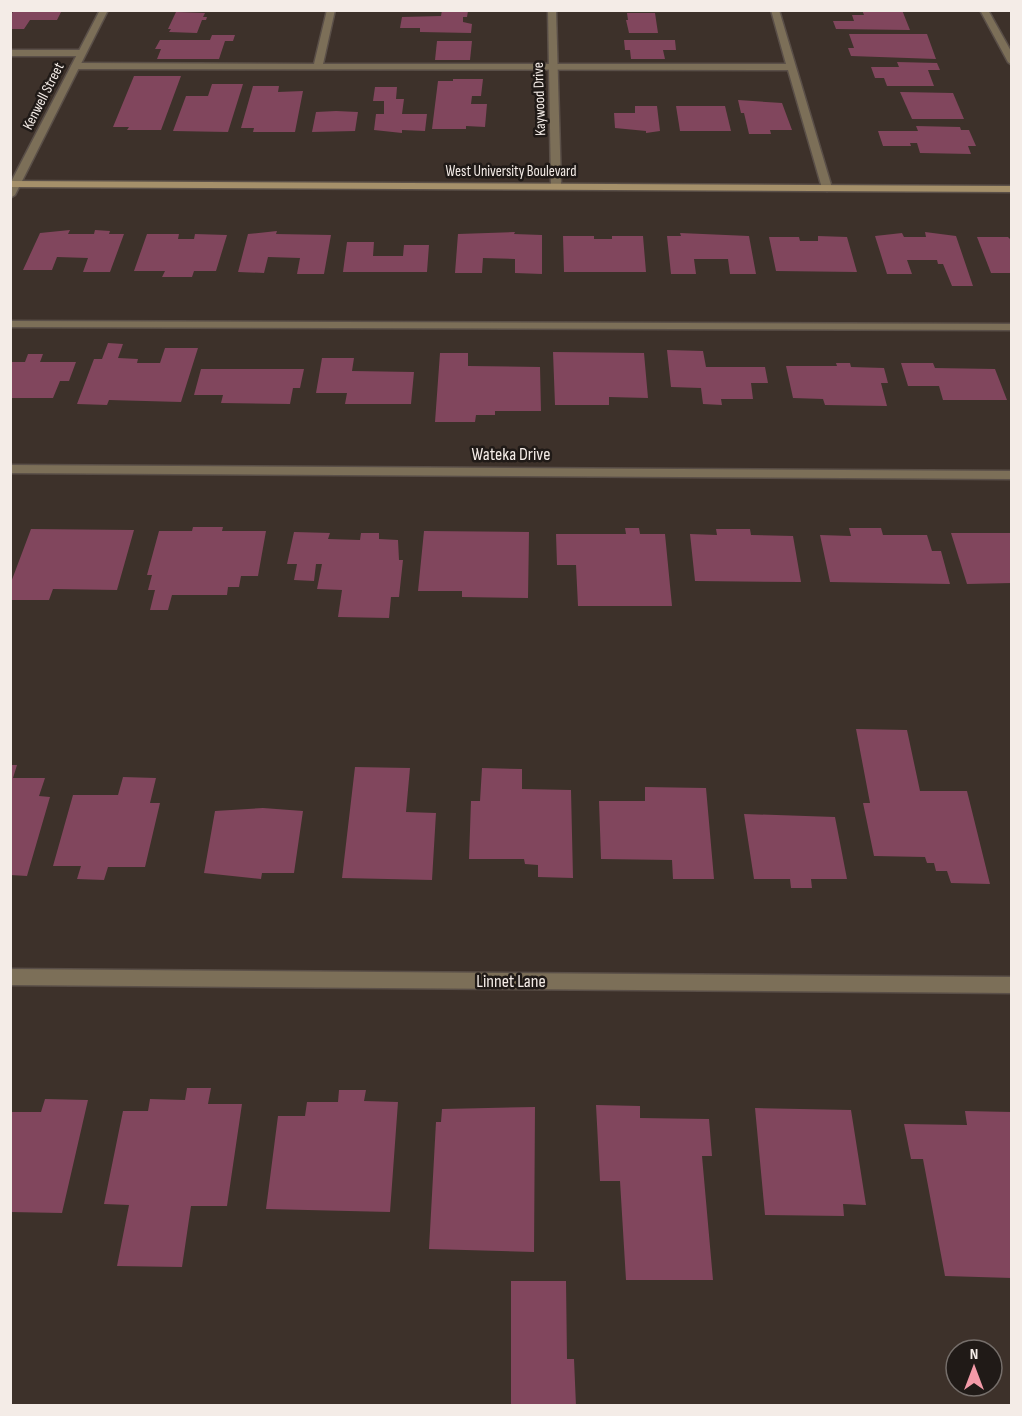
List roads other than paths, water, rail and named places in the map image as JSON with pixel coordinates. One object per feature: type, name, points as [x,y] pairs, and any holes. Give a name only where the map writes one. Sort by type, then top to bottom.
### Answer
[{"type":"street","name":"Kenwell Street","points":[[10,195],[104,10]]},
{"type":"street","points":[[318,67],[331,10]]},
{"type":"street","name":"Kaywood Drive","points":[[552,10],[556,186]]},
{"type":"street","points":[[775,10],[827,188]]},
{"type":"street","points":[[984,10],[1011,62]]},
{"type":"street","points":[[10,53],[82,53]]},
{"type":"street","points":[[75,66],[791,67]]},
{"type":"street","name":"West University Boulevard","points":[[14,184],[1011,189]]},
{"type":"street","points":[[10,324],[1011,327]]},
{"type":"street","name":"Wateka Drive","points":[[10,469],[1011,475]]},
{"type":"street","name":"Linnet Lane","points":[[10,976],[1011,985]]}]
